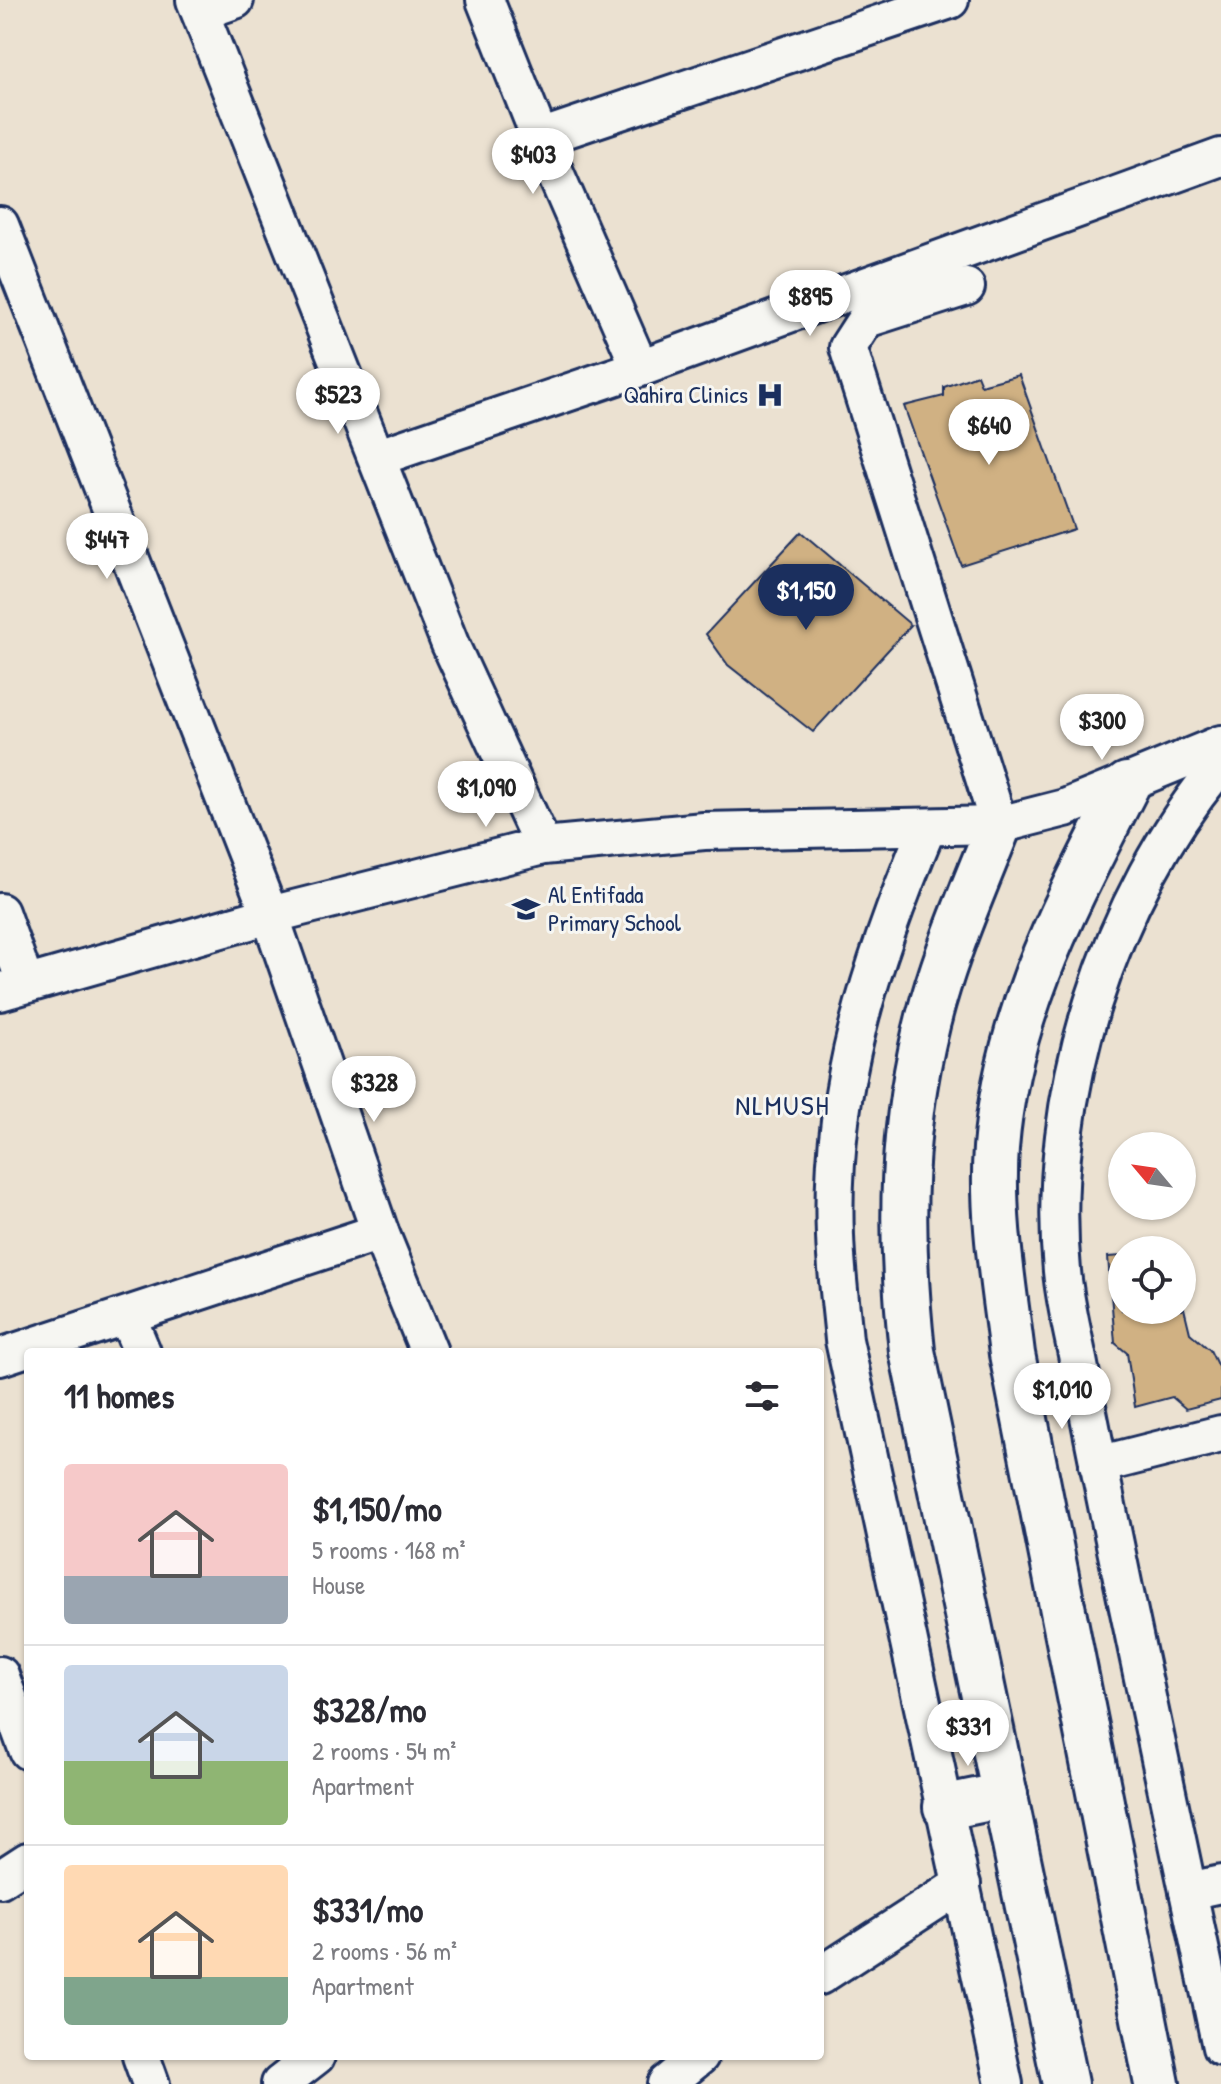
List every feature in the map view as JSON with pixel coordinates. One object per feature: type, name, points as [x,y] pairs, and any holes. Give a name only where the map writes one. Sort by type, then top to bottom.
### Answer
[{"type":"main road","points":[[1127,785],[1037,968],[1016,1028],[1006,1074],[996,1152],[1003,1274],[1012,1354],[1157,2084]]},
{"type":"main road","points":[[999,825],[933,1002],[914,1088],[904,1175],[903,1263],[912,1351],[1065,2084]]},
{"type":"main road","points":[[946,1807],[1005,1795]]},
{"type":"street","points":[[235,0],[197,6],[379,457],[450,644],[543,846]]},
{"type":"street","points":[[485,0],[540,138],[640,368]]},
{"type":"street","points":[[540,138],[950,0]]},
{"type":"street","points":[[379,457],[640,368],[1221,157]]},
{"type":"street","points":[[1,232],[270,915],[380,1232],[427,1348]]},
{"type":"street","points":[[966,287],[866,319],[848,347],[999,825]]},
{"type":"street","points":[[0,912],[13,987],[270,915],[543,846],[704,831],[999,825],[1065,808],[1221,744]]},
{"type":"street","points":[[1221,764],[1167,841],[1130,908],[1101,979],[1079,1053],[1066,1128],[1060,1206],[1062,1272],[1098,1465],[1205,1887],[1221,2047]]},
{"type":"street","points":[[927,828],[887,924],[856,1025],[839,1129],[835,1235],[844,1340],[1004,2084]]},
{"type":"street","points":[[28,1348],[380,1232]]},
{"type":"street","points":[[127,1316],[140,1348]]},
{"type":"street","points":[[0,1357],[24,1349]]},
{"type":"street","points":[[1098,1465],[1221,1434]]},
{"type":"street","points":[[0,1675],[24,1740]]},
{"type":"street","points":[[0,1879],[24,1864]]},
{"type":"street","points":[[824,1973],[962,1884]]},
{"type":"street","points":[[142,2060],[151,2084]]},
{"type":"street","points":[[280,2084],[311,2060]]},
{"type":"street","points":[[666,2084],[695,2060]]},
{"type":"building","points":[[977,375],[981,385],[1019,375],[1074,529],[961,565],[904,406],[944,396],[944,387]]},
{"type":"building","points":[[801,532],[911,625],[813,732],[728,665],[706,634]]},
{"type":"building","points":[[1113,1324],[1188,1324],[1190,1333],[1210,1350],[1221,1373],[1221,1400],[1186,1409],[1172,1397],[1135,1407],[1127,1353],[1115,1343]]},
{"type":"place","name":"Qahira Clinics","points":[[770,395]]},
{"type":"place","name":"Al Entifada Primary School","points":[[526,909]]},
{"type":"district","name":"NLMUSH","points":[[783,1105]]}]
